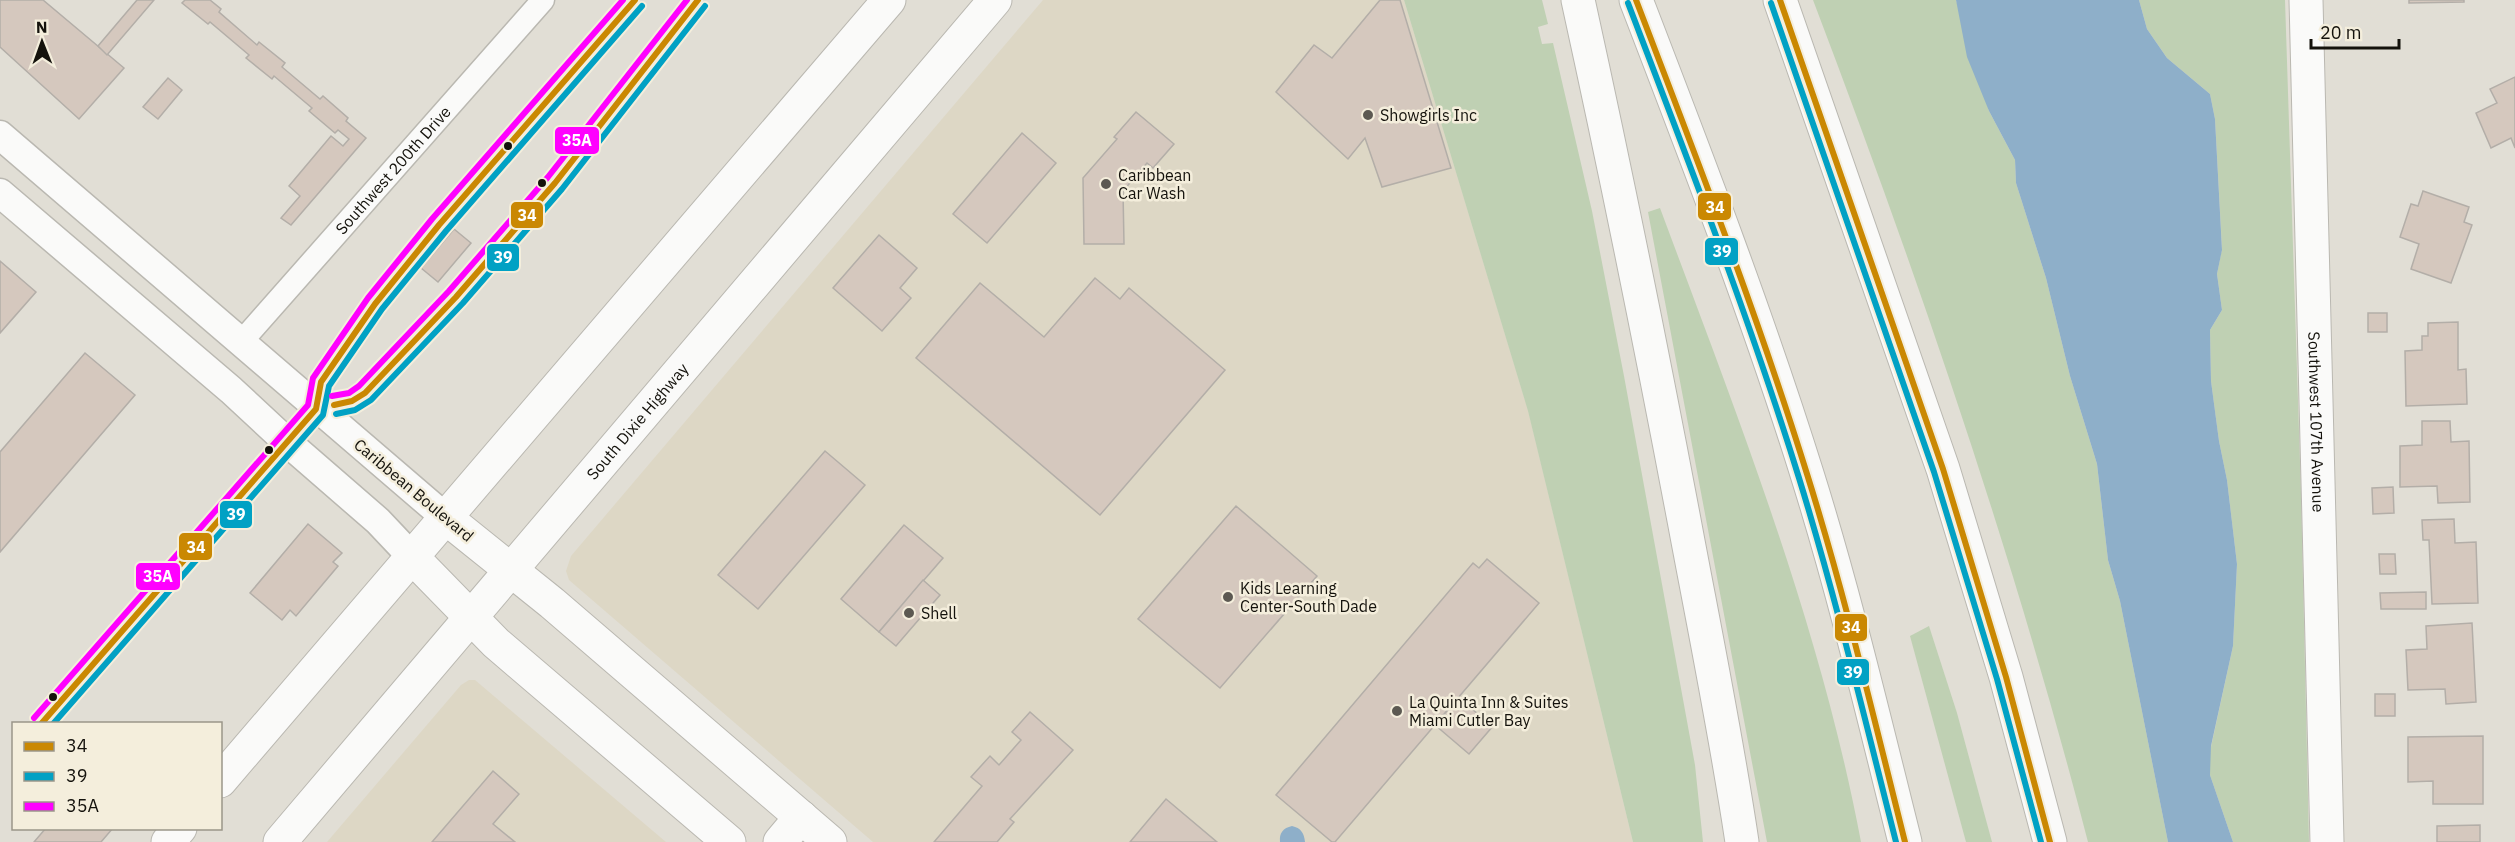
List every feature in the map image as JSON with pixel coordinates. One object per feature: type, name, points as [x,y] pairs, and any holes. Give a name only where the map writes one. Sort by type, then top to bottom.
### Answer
[{"type":"main road","points":[[222,779],[889,0]]},
{"type":"main road","name":"South Dixie Highway","points":[[280,842],[995,0]]},
{"type":"main road","points":[[1578,0],[1614,163],[1671,451],[1742,842]]},
{"type":"main road","points":[[1636,0],[1726,239],[1807,472],[1843,595],[1905,842]]},
{"type":"main road","points":[[1780,0],[1943,469],[2006,677],[2050,842]]},
{"type":"main road","name":"Southwest 107th Avenue","points":[[2306,0],[2327,842]]},
{"type":"main road","name":"Caribbean Boulevard","points":[[446,518],[552,603],[830,842]]},
{"type":"main road","points":[[412,557],[471,619],[729,842]]},
{"type":"main road","points":[[780,842],[801,817]]},
{"type":"main road","points":[[168,842],[178,830]]},
{"type":"street","name":"Southwest 200th Drive","points":[[242,341],[543,0]]},
{"type":"street","name":"Caribbean Boulevard","points":[[0,135],[242,341],[316,409],[446,518]]},
{"type":"street","points":[[0,193],[231,390],[378,521],[412,557]]},
{"type":"shaded area","points":[[1043,0],[1404,0],[1528,410],[1633,842],[873,842],[569,580],[566,571],[571,556]]},
{"type":"shaded area","points":[[469,680],[475,680],[666,842],[327,842],[461,685]]},
{"type":"green space","points":[[1404,0],[1542,0],[1548,24],[1538,27],[1542,44],[1553,43],[1592,211],[1624,376],[1695,765],[1703,842],[1633,842],[1528,411]]},
{"type":"green space","points":[[1813,0],[1956,0],[1989,111],[2015,160],[2016,183],[2046,278],[2070,376],[2097,464],[2108,560],[2120,601],[2168,842],[2088,842],[2029,629],[1962,417],[1890,208]]},
{"type":"green space","points":[[2139,0],[2285,0],[2301,493],[2309,842],[2233,842],[2210,775],[2209,756],[2233,646],[2237,564],[2227,480],[2211,381],[2210,330],[2222,310],[2217,274],[2222,249],[2215,119],[2210,94],[2167,58],[2147,29]]},
{"type":"green space","points":[[1660,208],[1747,442],[1800,600],[1844,761],[1861,842],[1767,842],[1648,212]]},
{"type":"green space","points":[[1929,626],[1957,713],[1992,842],[1966,842],[1910,636]]},
{"type":"water","points":[[1956,0],[2139,0],[2147,29],[2167,58],[2210,94],[2215,119],[2222,250],[2217,274],[2222,310],[2210,330],[2211,381],[2227,480],[2237,564],[2233,646],[2211,746],[2210,775],[2233,842],[2168,842],[2120,601],[2108,560],[2097,464],[2070,376],[2046,278],[2016,183],[2015,160],[1989,111],[1967,57]]},
{"type":"water","points":[[1292,826],[1302,831],[1305,842],[1280,842],[1282,831]]},
{"type":"building","points":[[0,0],[43,0],[124,68],[79,119],[0,47]]},
{"type":"building","points":[[137,0],[154,0],[107,55],[98,46]]},
{"type":"building","points":[[185,0],[210,0],[221,9],[219,12],[257,45],[259,42],[285,63],[282,67],[320,99],[323,96],[348,118],[346,121],[366,138],[291,225],[281,218],[300,196],[289,186],[331,136],[343,146],[349,139],[338,130],[335,133],[309,111],[312,108],[274,76],[272,79],[246,58],[249,55],[210,22],[208,24],[182,3]]},
{"type":"building","name":"Showgirls Inc","points":[[1380,0],[1400,0],[1451,168],[1382,187],[1365,138],[1348,159],[1276,92],[1314,45],[1332,58]]},
{"type":"building","points":[[2409,0],[2464,0],[2464,2],[2409,3]]},
{"type":"building","points":[[2515,77],[2515,148],[2511,138],[2491,148],[2476,113],[2497,103],[2490,89]]},
{"type":"building","points":[[168,78],[182,90],[158,119],[143,107]]},
{"type":"building","name":"Caribbean Car Wash","points":[[1136,112],[1174,144],[1153,168],[1147,163],[1123,191],[1124,244],[1084,244],[1083,178],[1117,139],[1114,137]]},
{"type":"building","points":[[1022,133],[1056,163],[987,243],[953,214]]},
{"type":"building","points":[[2423,191],[2469,207],[2464,222],[2472,225],[2451,283],[2411,269],[2419,244],[2400,237],[2411,204],[2418,206]]},
{"type":"building","points":[[454,229],[471,243],[438,282],[421,268]]},
{"type":"building","points":[[879,235],[917,268],[900,288],[911,298],[882,331],[833,288]]},
{"type":"building","points":[[0,261],[36,292],[0,333]]},
{"type":"building","points":[[1095,278],[1120,299],[1129,288],[1225,370],[1100,515],[916,358],[980,283],[1044,337]]},
{"type":"building","points":[[2368,313],[2387,313],[2387,332],[2368,332]]},
{"type":"building","points":[[2458,322],[2458,370],[2466,369],[2467,404],[2406,406],[2405,351],[2422,350],[2422,336],[2428,336],[2428,323]]},
{"type":"building","points":[[85,353],[135,395],[0,552],[0,452]]},
{"type":"building","points":[[2422,421],[2450,421],[2451,442],[2469,441],[2470,502],[2438,503],[2437,486],[2400,487],[2400,446],[2422,445]]},
{"type":"building","points":[[825,451],[865,485],[758,609],[718,575]]},
{"type":"building","points":[[2393,487],[2394,513],[2373,514],[2372,488]]},
{"type":"building","name":"Kids Learning Center-South Dade","points":[[1236,506],[1317,576],[1220,688],[1138,619]]},
{"type":"building","points":[[2454,519],[2455,543],[2476,542],[2478,603],[2432,604],[2429,540],[2423,540],[2422,520]]},
{"type":"building","points":[[308,524],[342,553],[333,562],[338,566],[296,616],[290,610],[282,620],[250,593]]},
{"type":"building","name":"Shell","points":[[904,525],[943,558],[879,632],[841,599]]},
{"type":"building","points":[[2379,554],[2395,554],[2396,574],[2380,574]]},
{"type":"building","name":"La Quinta Inn & Suites Miami Cutler Bay","points":[[1487,559],[1539,603],[1335,842],[1332,842],[1276,795],[1473,563],[1479,568]]},
{"type":"building","name":"Shell","points":[[923,580],[940,595],[896,646],[879,632]]},
{"type":"building","points":[[2426,592],[2426,609],[2381,609],[2380,593]]},
{"type":"building","points":[[2472,623],[2476,702],[2446,704],[2445,689],[2408,690],[2406,650],[2427,649],[2426,626]]},
{"type":"building","points":[[2375,694],[2395,694],[2395,716],[2375,716]]},
{"type":"building","points":[[1458,698],[1493,726],[1469,754],[1435,725]]},
{"type":"building","points":[[1030,712],[1073,750],[1010,819],[1014,822],[997,842],[934,842],[982,786],[971,777],[990,756],[999,765],[1021,740],[1012,732]]},
{"type":"building","points":[[2483,736],[2483,804],[2433,804],[2433,781],[2408,782],[2408,737]]},
{"type":"building","points":[[493,771],[519,794],[493,824],[515,842],[432,842]]},
{"type":"building","points":[[1166,799],[1217,842],[1130,842]]},
{"type":"building","points":[[2480,825],[2480,842],[2437,842],[2437,826]]},
{"type":"building","points":[[44,830],[111,830],[101,842],[34,842]]},
{"type":"transit line","name":"35A","points":[[34,718],[308,405],[313,378],[368,298],[432,219],[623,0]]},
{"type":"transit line","name":"34","points":[[43,722],[316,409],[321,382],[375,304],[439,225],[635,0]]},
{"type":"transit line","name":"35A","points":[[332,396],[349,393],[359,386],[449,291],[548,177],[687,0]]},
{"type":"transit line","name":"34","points":[[334,405],[352,401],[365,393],[456,297],[555,183],[698,0]]},
{"type":"transit line","name":"34","points":[[1636,0],[1747,295],[1788,414],[1847,611],[1905,842]]},
{"type":"transit line","name":"34","points":[[1780,0],[1943,469],[2006,677],[2050,842]]},
{"type":"transit line","name":"39","points":[[1628,3],[1739,298],[1780,418],[1813,523],[1838,614],[1896,842]]},
{"type":"transit line","name":"39","points":[[1771,3],[1934,472],[1997,679],[2041,842]]},
{"type":"transit line","name":"39","points":[[55,722],[323,415],[329,386],[382,309],[446,231],[642,6]]},
{"type":"transit line","name":"39","points":[[336,414],[355,410],[371,400],[463,303],[562,189],[705,6]]},
{"type":"place","name":"Showgirls Inc","points":[[1368,115]]},
{"type":"place","name":"Caribbean Car Wash","points":[[1106,184]]},
{"type":"place","name":"Kids Learning Center-South Dade","points":[[1228,597]]},
{"type":"place","name":"Shell","points":[[909,613]]},
{"type":"place","name":"La Quinta Inn & Suites Miami Cutler Bay","points":[[1397,711]]}]
